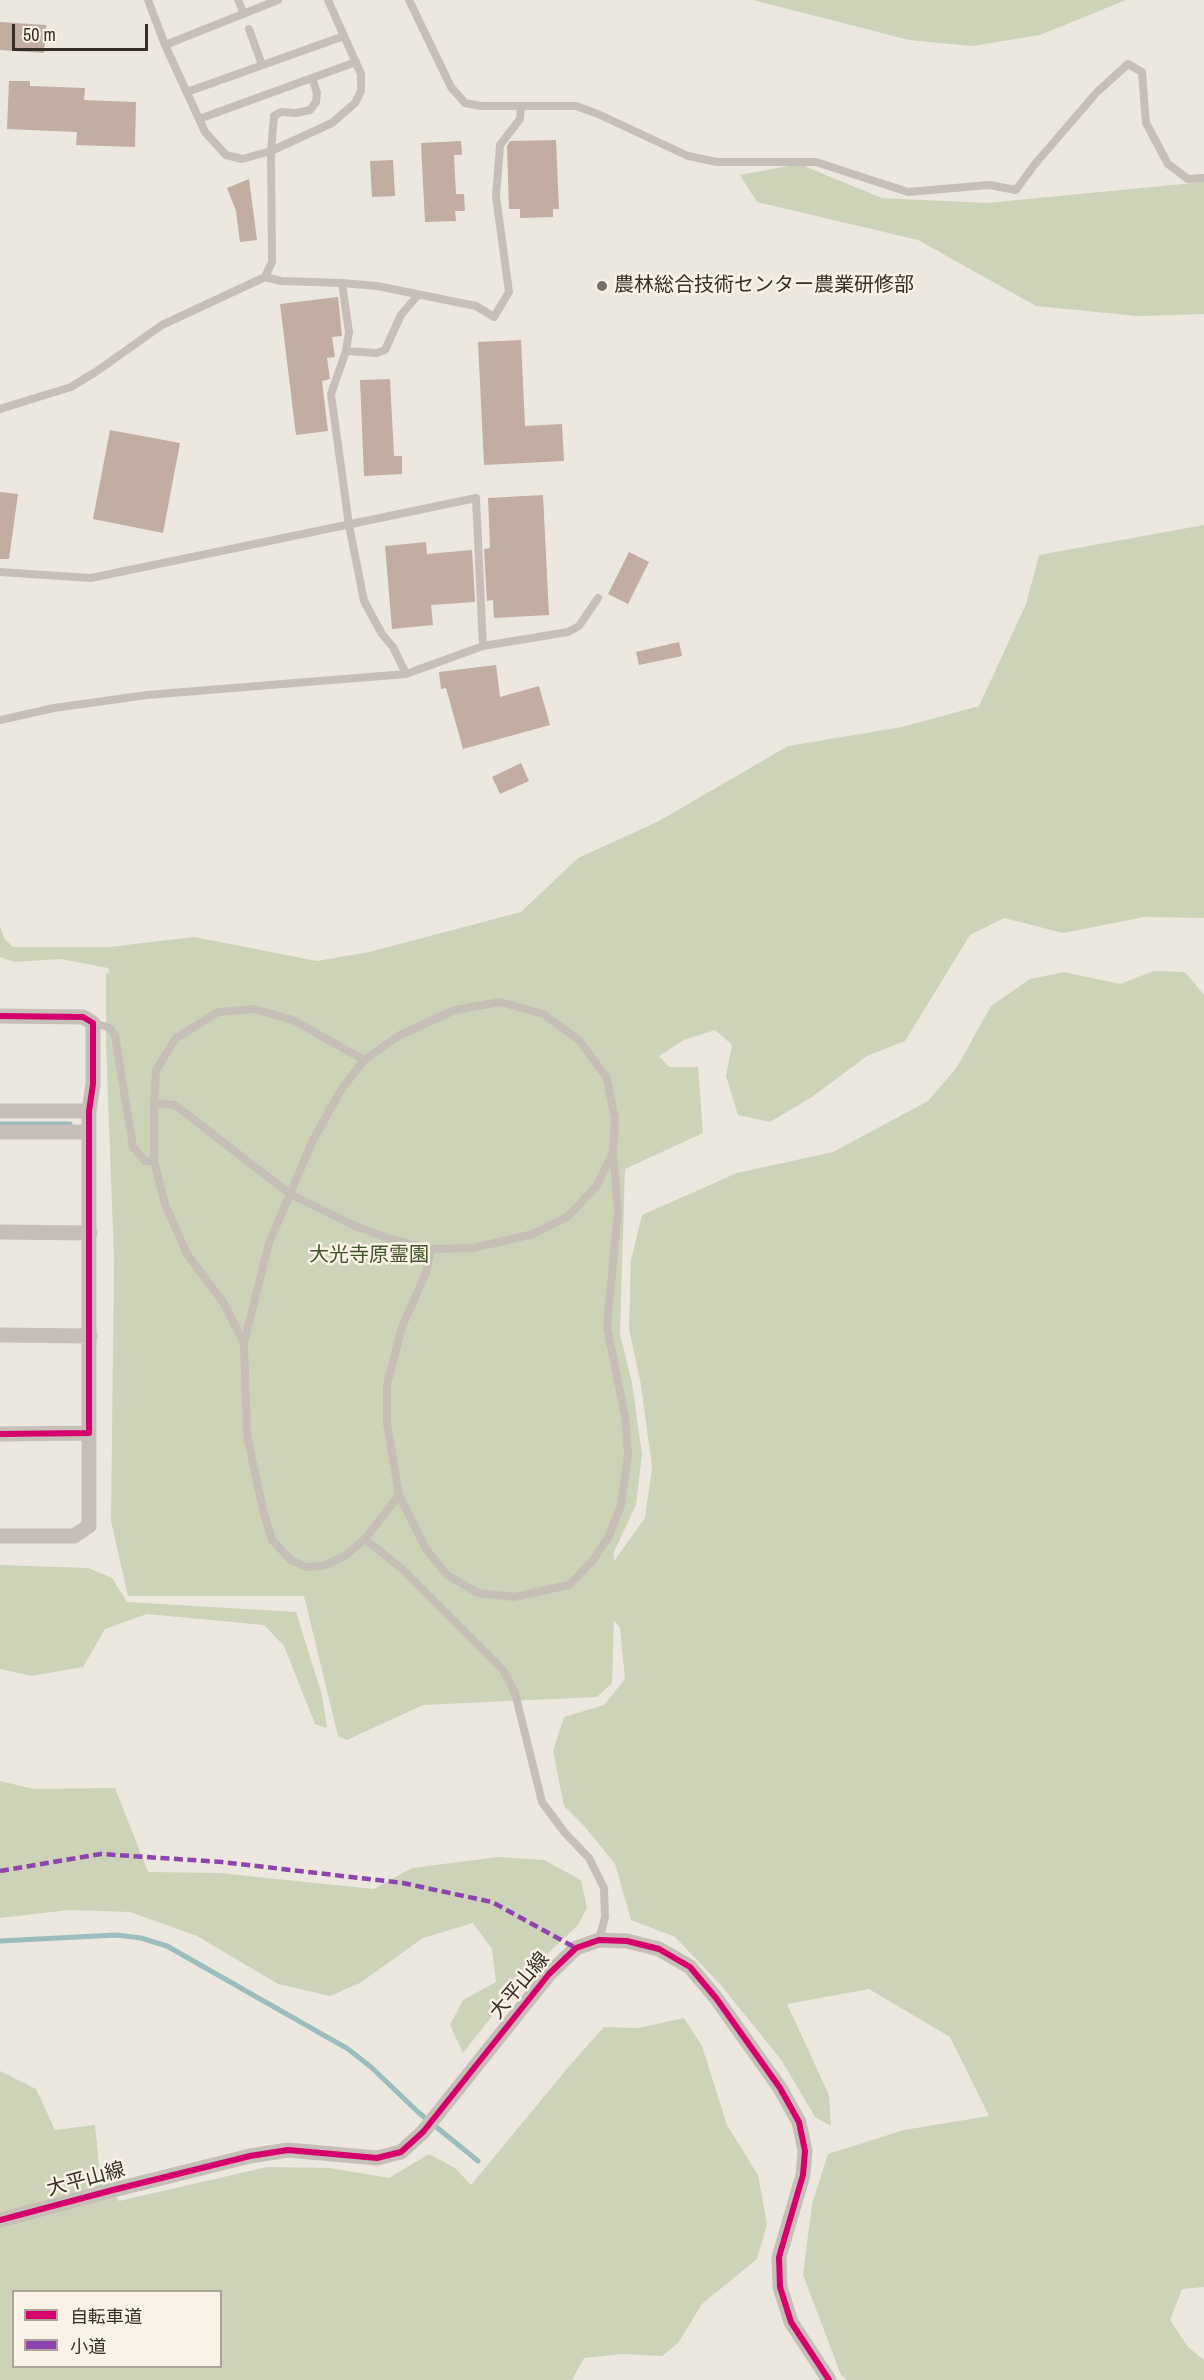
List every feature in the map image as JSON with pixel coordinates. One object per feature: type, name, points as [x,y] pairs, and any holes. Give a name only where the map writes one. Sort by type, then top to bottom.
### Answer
[{"type":"street","points":[[0,1016],[83,1017],[93,1023],[93,1084],[89,1111],[89,1526],[74,1536],[0,1536]]},
{"type":"street","points":[[0,1111],[89,1111]]},
{"type":"street","points":[[0,1132],[89,1132]]},
{"type":"street","points":[[0,1232],[90,1233]]},
{"type":"street","points":[[0,1335],[90,1336]]},
{"type":"street","points":[[0,1434],[89,1433]]},
{"type":"street","name":"大平山線","points":[[0,2220],[250,2156],[288,2150],[377,2158],[401,2152],[423,2132],[549,1974],[576,1948],[599,1940],[627,1941],[659,1949],[690,1966],[716,1998],[780,2088],[798,2122],[805,2151],[803,2175],[779,2257],[780,2287],[791,2322],[828,2380]]},
{"type":"lane","points":[[148,0],[165,45],[205,132],[226,155],[242,159],[271,151],[332,123],[355,103],[361,91],[361,74],[328,0]]},
{"type":"lane","points":[[238,0],[244,14]]},
{"type":"lane","points":[[165,45],[278,0]]},
{"type":"lane","points":[[409,0],[451,87],[465,103],[481,106],[576,106],[688,156],[717,162],[816,162],[908,192],[989,185],[1016,190],[1035,164],[1097,92],[1128,64],[1142,72],[1146,123],[1168,164],[1188,179],[1204,178]]},
{"type":"lane","points":[[249,29],[262,66]]},
{"type":"lane","points":[[187,92],[344,36]]},
{"type":"lane","points":[[199,118],[356,62]]},
{"type":"lane","points":[[265,277],[272,262],[271,151],[274,116],[281,112],[296,113],[310,110],[316,102],[317,93],[312,78]]},
{"type":"lane","points":[[0,409],[71,387],[162,325],[265,277],[280,281],[377,286],[476,306],[494,317],[508,292],[496,196],[500,145],[520,119],[521,107]]},
{"type":"lane","points":[[342,284],[349,332],[331,394],[349,525],[364,601],[382,634],[393,647],[406,674]]},
{"type":"lane","points":[[345,351],[385,350],[401,315],[418,295]]},
{"type":"lane","points":[[0,572],[91,578],[476,498],[483,646]]},
{"type":"lane","points":[[0,720],[54,708],[147,695],[406,674],[483,646],[568,633],[579,626],[597,598]]},
{"type":"lane","points":[[399,1495],[364,1539],[345,1556],[323,1566],[306,1567],[291,1560],[272,1540],[263,1510],[247,1435],[244,1343],[269,1243],[313,1140],[341,1090],[364,1060],[400,1035],[455,1010],[500,1002],[543,1014],[579,1040],[607,1078],[615,1120],[613,1152],[618,1210],[607,1326],[625,1417],[628,1455],[621,1504],[609,1536],[593,1560],[569,1585],[514,1597],[478,1593],[447,1575],[426,1549],[399,1495],[387,1424],[387,1385],[402,1327],[426,1273],[431,1248]]},
{"type":"lane","points":[[244,1343],[223,1302],[187,1254],[165,1203],[154,1161],[156,1070],[176,1038],[218,1012],[254,1010],[293,1020],[364,1060]]},
{"type":"lane","points":[[93,1023],[108,1027],[115,1035],[133,1147],[145,1161],[154,1161]]},
{"type":"lane","points":[[154,1103],[175,1105],[290,1194],[355,1226],[390,1239],[431,1248],[473,1248],[533,1234],[558,1221],[567,1216],[596,1186],[613,1152]]},
{"type":"lane","points":[[364,1539],[402,1569],[502,1670],[515,1693],[542,1802],[565,1833],[589,1858],[604,1888],[605,1917],[599,1940]]},
{"type":"green space","points":[[753,0],[1126,0],[1040,35],[972,46],[909,40]]},
{"type":"green space","points":[[799,164],[882,198],[986,203],[1204,182],[1204,314],[1137,316],[1036,306],[918,240],[757,202],[740,175]]},
{"type":"green space","name":"大光寺原霊園","points":[[1204,525],[1204,918],[1144,917],[1063,933],[1004,918],[970,935],[905,1041],[867,1056],[812,1097],[770,1122],[738,1115],[726,1076],[732,1045],[715,1030],[684,1040],[659,1056],[669,1067],[698,1067],[703,1133],[625,1169],[620,1334],[632,1383],[642,1455],[636,1505],[614,1552],[614,1561],[645,1518],[652,1468],[641,1385],[629,1329],[631,1260],[642,1215],[737,1173],[833,1152],[928,1101],[957,1067],[991,1006],[1030,979],[1064,972],[1120,984],[1154,971],[1185,972],[1204,995],[1204,2287],[1182,2289],[1170,2320],[1188,2347],[1204,2360],[1204,2380],[847,2380],[841,2375],[803,2275],[812,2204],[828,2154],[904,2130],[989,2116],[950,2037],[869,1989],[787,2004],[829,2095],[831,2126],[815,2117],[782,2061],[720,1984],[675,1937],[631,1920],[615,1864],[585,1827],[564,1806],[553,1751],[564,1717],[604,1705],[625,1679],[620,1628],[614,1620],[612,1683],[597,1697],[423,1705],[347,1740],[338,1736],[304,1596],[128,1596],[111,1521],[114,1260],[106,1042],[106,972],[110,974],[108,968],[61,959],[14,962],[0,957],[0,926],[4,938],[13,947],[109,947],[194,937],[317,961],[369,952],[521,912],[578,858],[659,821],[788,746],[902,727],[979,706],[1026,604],[1039,555]]},
{"type":"green space","points":[[0,1565],[88,1568],[112,1578],[127,1602],[296,1612],[322,1695],[327,1728],[315,1724],[284,1646],[264,1625],[147,1614],[105,1629],[83,1667],[31,1676],[0,1669]]},
{"type":"green space","points":[[0,1781],[34,1789],[115,1788],[148,1872],[219,1873],[374,1889],[412,1868],[498,1857],[544,1860],[581,1880],[587,1908],[578,1925],[522,1978],[463,2053],[450,2025],[463,2000],[496,1982],[492,1949],[473,1923],[423,1938],[360,1983],[330,1996],[278,1984],[197,1936],[130,1912],[69,1910],[0,1918]]},
{"type":"green space","points":[[684,2018],[702,2046],[727,2125],[758,2175],[767,2224],[757,2259],[702,2304],[678,2343],[662,2356],[621,2354],[584,2358],[572,2380],[0,2380],[0,2071],[36,2089],[55,2130],[95,2125],[100,2176],[119,2201],[267,2167],[330,2168],[389,2178],[429,2154],[455,2168],[471,2185],[604,2027],[638,2028]]},
{"type":"building","points":[[0,22],[46,25],[44,53],[0,50]]},
{"type":"building","points":[[9,81],[30,81],[30,86],[85,88],[84,100],[136,102],[135,147],[76,145],[77,132],[7,129]]},
{"type":"building","points":[[556,140],[559,209],[553,209],[553,217],[520,218],[520,209],[509,209],[507,146],[510,141]]},
{"type":"building","points":[[461,141],[462,155],[454,155],[456,194],[464,194],[465,211],[455,211],[456,221],[425,222],[421,143]]},
{"type":"building","points":[[393,160],[395,196],[372,197],[370,161]]},
{"type":"building","points":[[249,179],[257,240],[240,242],[236,211],[227,188]]},
{"type":"building","points":[[338,297],[342,336],[332,337],[335,357],[327,358],[330,379],[322,381],[328,431],[296,435],[280,304]]},
{"type":"building","points":[[521,340],[525,426],[562,424],[564,461],[484,465],[478,342]]},
{"type":"building","points":[[390,379],[394,456],[402,456],[402,474],[364,476],[360,380]]},
{"type":"building","points":[[110,430],[180,443],[163,533],[93,519]]},
{"type":"building","points":[[0,492],[18,494],[9,559],[0,559]]},
{"type":"building","points":[[543,495],[549,615],[494,618],[493,600],[487,601],[484,549],[490,548],[488,498]]},
{"type":"building","points":[[426,542],[427,554],[472,550],[475,602],[431,605],[433,625],[392,629],[385,546]]},
{"type":"building","points":[[629,552],[649,562],[628,604],[608,594]]},
{"type":"building","points":[[679,642],[682,656],[639,665],[636,652]]},
{"type":"building","points":[[496,665],[500,697],[539,686],[550,725],[463,749],[446,688],[441,689],[439,672]]},
{"type":"building","points":[[521,763],[529,781],[500,794],[492,777]]},
{"type":"waterway","points":[[0,1124],[70,1124]]},
{"type":"waterway","points":[[0,1941],[116,1935],[141,1938],[167,1946],[348,2049],[371,2067],[418,2112],[478,2161]]},
{"type":"marked path","points":[[0,1871],[101,1854],[222,1862],[403,1883],[492,1902],[576,1948]]},
{"type":"cycle path","points":[[0,1016],[83,1017],[93,1023],[93,1084],[89,1111],[89,1433],[0,1434]]},
{"type":"cycle path","points":[[0,2220],[250,2156],[288,2150],[377,2158],[401,2152],[423,2132],[549,1974],[576,1948],[599,1940],[627,1941],[659,1949],[690,1967],[716,1998],[780,2088],[799,2122],[805,2151],[803,2175],[779,2257],[780,2287],[791,2322],[829,2380]]},
{"type":"place","name":"農林総合技術センター農業研修部","points":[[602,286]]}]
